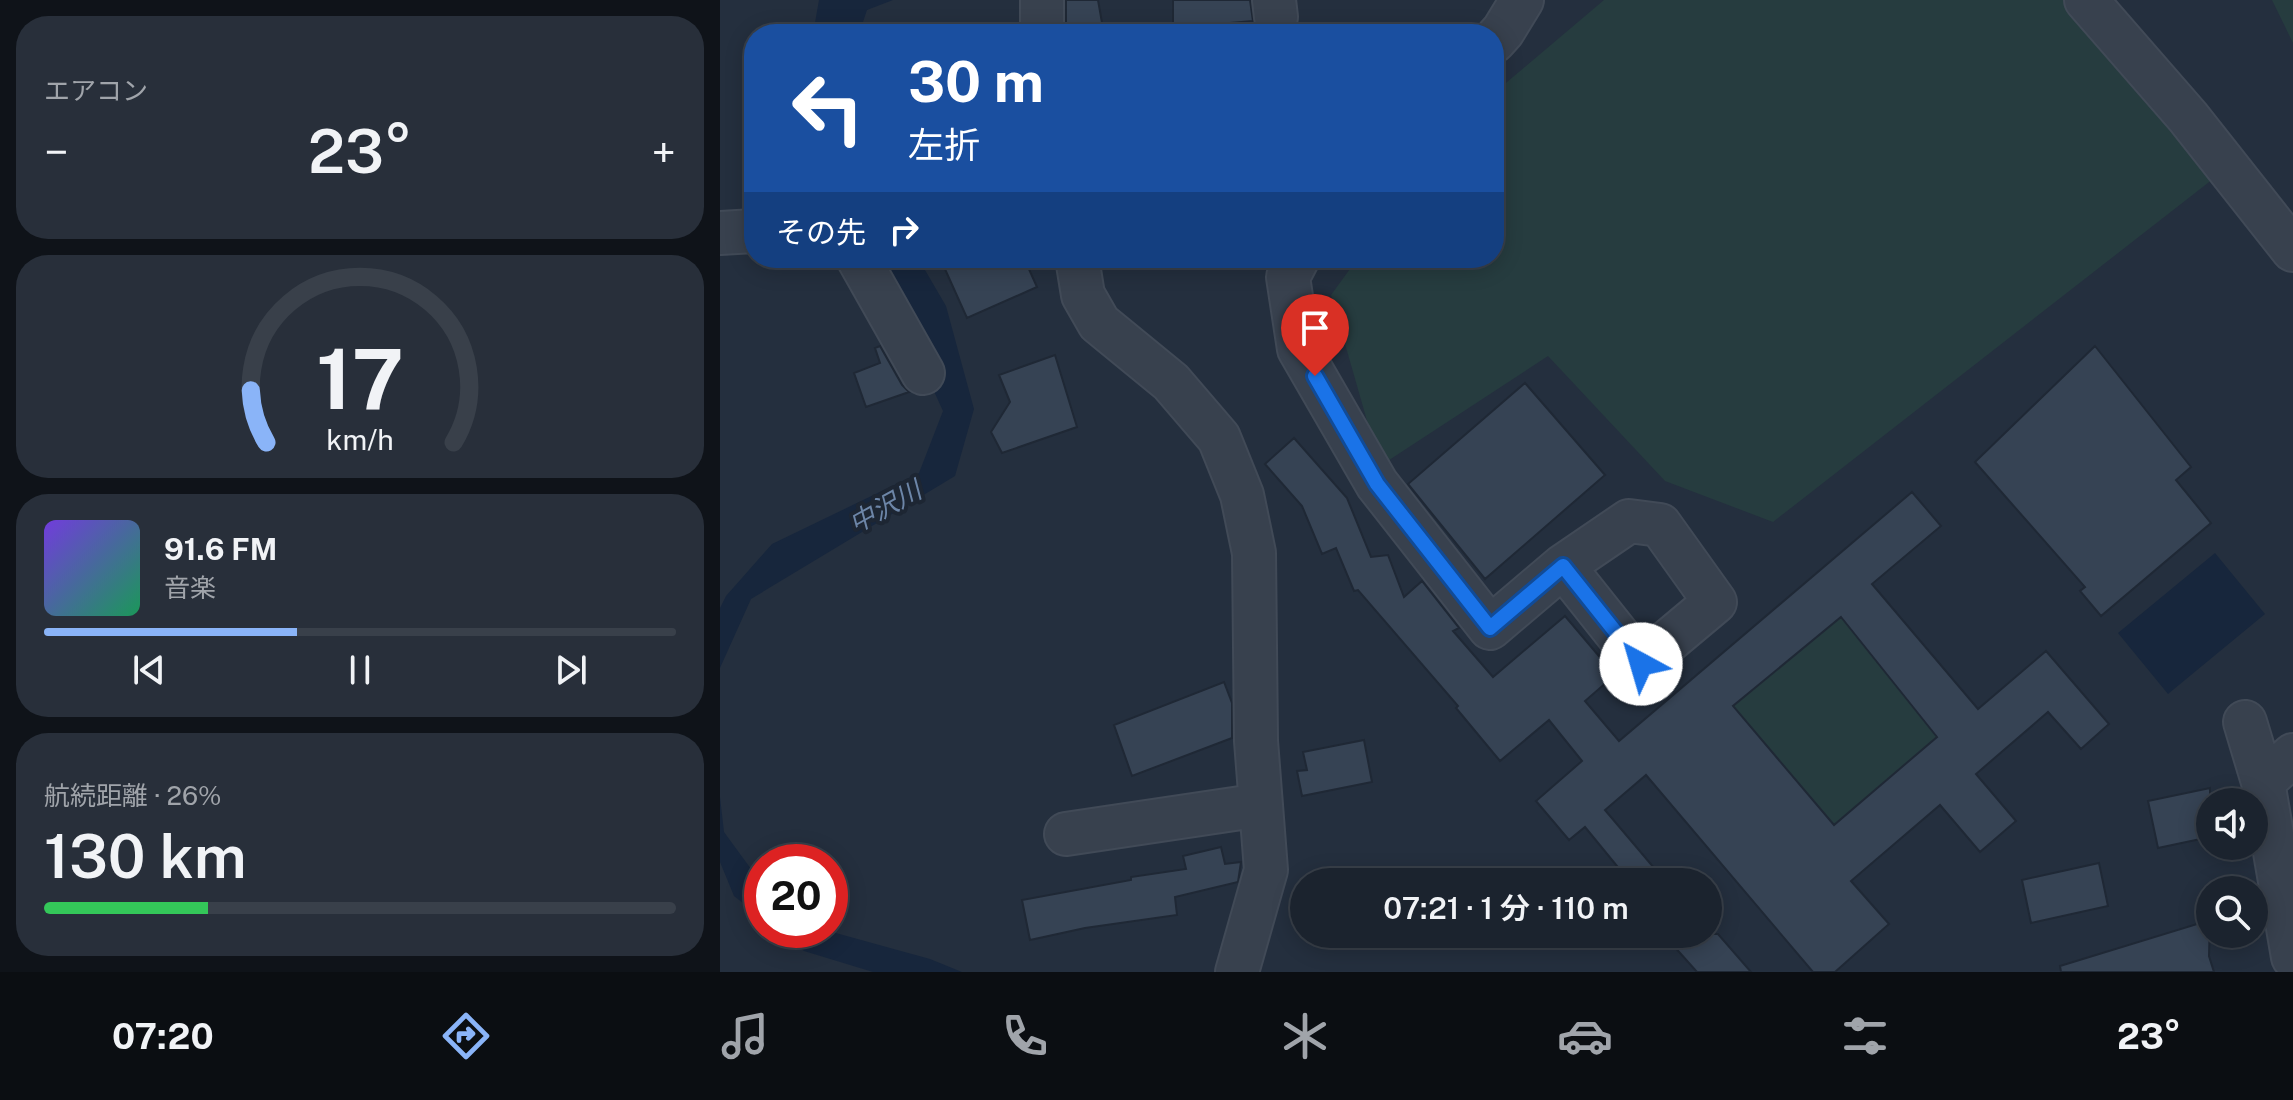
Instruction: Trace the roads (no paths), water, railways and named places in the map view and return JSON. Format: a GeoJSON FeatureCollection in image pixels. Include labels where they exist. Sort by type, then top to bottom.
{"type":"FeatureCollection","features":[{"type":"Feature","properties":{"kind":"street"},"geometry":{"type":"LineString","coordinates":[[1042,0],[1042,24]]}},
{"type":"Feature","properties":{"kind":"street"},"geometry":{"type":"LineString","coordinates":[[1504,29],[1522,0]]}},
{"type":"Feature","properties":{"kind":"street"},"geometry":{"type":"LineString","coordinates":[[2086,0],[2188,117],[2293,250]]}},
{"type":"Feature","properties":{"kind":"street"},"geometry":{"type":"LineString","coordinates":[[720,233],[744,232]]}},
{"type":"Feature","properties":{"kind":"street"},"geometry":{"type":"LineString","coordinates":[[864,268],[923,373]]}},
{"type":"Feature","properties":{"kind":"street"},"geometry":{"type":"LineString","coordinates":[[1079,268],[1083,295],[1099,323],[1171,382],[1219,438],[1242,495],[1254,553],[1256,741],[1266,870],[1237,972]]}},
{"type":"Feature","properties":{"kind":"street"},"geometry":{"type":"LineString","coordinates":[[1293,268],[1288,277],[1299,349],[1377,484],[1490,628],[1563,566]]}},
{"type":"Feature","properties":{"kind":"street"},"geometry":{"type":"LineString","coordinates":[[2245,722],[2263,782],[2293,957]]}},
{"type":"Feature","properties":{"kind":"street"},"geometry":{"type":"LineString","coordinates":[[2263,782],[2293,755]]}},
{"type":"Feature","properties":{"kind":"street"},"geometry":{"type":"LineString","coordinates":[[1066,834],[1261,805]]}},
{"type":"Feature","properties":{"kind":"water"},"geometry":{"type":"Polygon","coordinates":[[[819,0],[893,0],[867,10],[862,24],[815,24],[819,0]]]}},
{"type":"Feature","properties":{"kind":"water","name":"中沢川"},"geometry":{"type":"Polygon","coordinates":[[[878,268],[924,268],[946,306],[974,409],[955,476],[751,599],[720,668],[720,608],[726,596],[772,544],[919,473],[943,411],[878,268]]]}},
{"type":"Feature","properties":{"kind":"water"},"geometry":{"type":"Polygon","coordinates":[[[2215,553],[2265,614],[2168,694],[2118,633],[2215,553]]]}},
{"type":"Feature","properties":{"kind":"water"},"geometry":{"type":"Polygon","coordinates":[[[720,797],[724,832],[744,859],[744,904],[734,896],[720,862],[720,797]]]}},
{"type":"Feature","properties":{"kind":"water"},"geometry":{"type":"Polygon","coordinates":[[[848,936],[930,959],[962,972],[873,972],[800,948],[848,948],[848,936]]]}}]}
